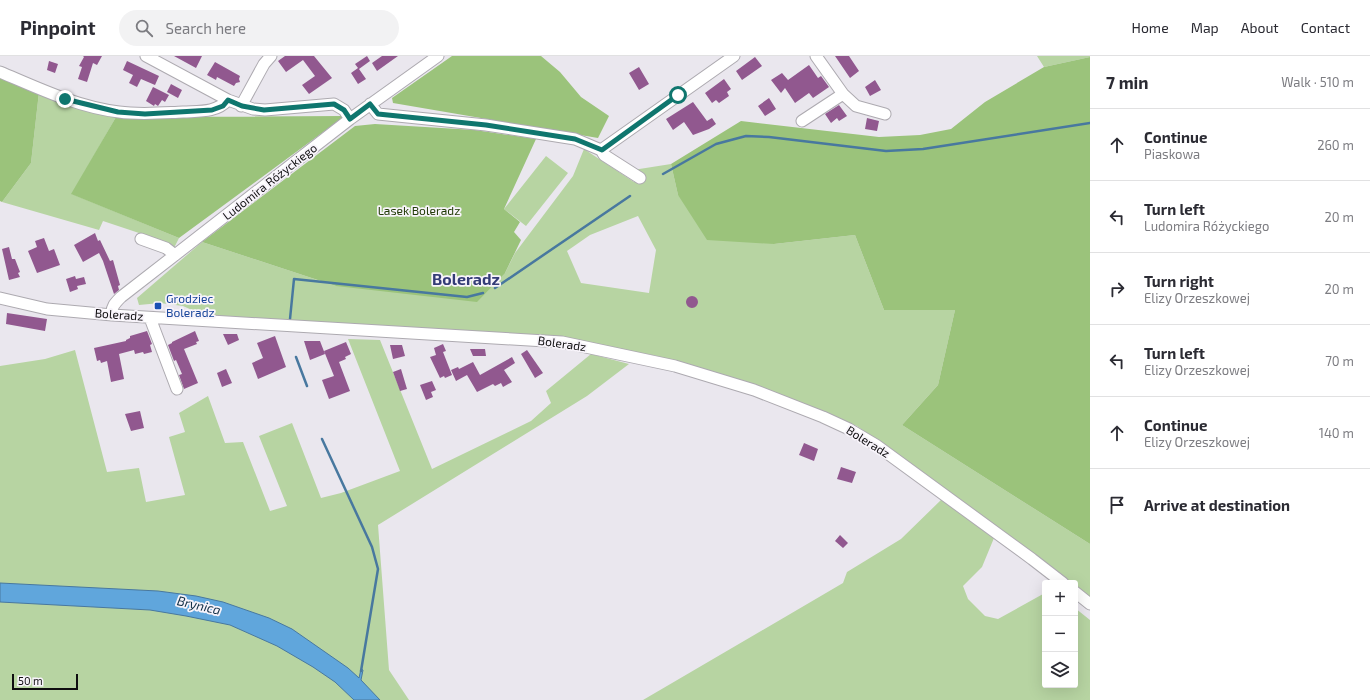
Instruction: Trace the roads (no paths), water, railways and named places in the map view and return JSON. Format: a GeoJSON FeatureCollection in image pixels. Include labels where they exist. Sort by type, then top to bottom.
{"type":"FeatureCollection","features":[{"type":"Feature","properties":{"kind":"street"},"geometry":{"type":"LineString","coordinates":[[242,106],[264,64],[271,56]]}},
{"type":"Feature","properties":{"kind":"street","name":"Ludomira Różyckiego"},"geometry":{"type":"LineString","coordinates":[[112,315],[111,310],[121,297],[350,119],[438,56]]}},
{"type":"Feature","properties":{"kind":"street"},"geometry":{"type":"LineString","coordinates":[[602,150],[734,56]]}},
{"type":"Feature","properties":{"kind":"street"},"geometry":{"type":"LineString","coordinates":[[816,56],[843,94],[856,106],[885,114]]}},
{"type":"Feature","properties":{"kind":"street"},"geometry":{"type":"LineString","coordinates":[[148,57],[242,106],[264,110],[334,104],[344,110],[350,119]]}},
{"type":"Feature","properties":{"kind":"street"},"geometry":{"type":"LineString","coordinates":[[0,72],[65,99],[118,112],[145,114],[212,110],[223,106],[228,100]]}},
{"type":"Feature","properties":{"kind":"street"},"geometry":{"type":"LineString","coordinates":[[802,121],[843,94]]}},
{"type":"Feature","properties":{"kind":"street"},"geometry":{"type":"LineString","coordinates":[[370,104],[378,114],[486,125],[575,139],[602,150],[604,155],[640,178]]}},
{"type":"Feature","properties":{"kind":"street"},"geometry":{"type":"LineString","coordinates":[[141,238],[166,248],[175,255]]}},
{"type":"Feature","properties":{"kind":"street","name":"Boleradz"},"geometry":{"type":"LineString","coordinates":[[0,298],[47,309],[150,318],[562,342],[675,366],[754,390],[823,417],[849,429],[876,445],[1059,580]]}},
{"type":"Feature","properties":{"kind":"street"},"geometry":{"type":"LineString","coordinates":[[150,318],[177,389]]}},
{"type":"Feature","properties":{"kind":"street"},"geometry":{"type":"LineString","coordinates":[[1078,594],[1090,604]]}},
{"type":"Feature","properties":{"kind":"water","name":"Brynica"},"geometry":{"type":"Polygon","coordinates":[[[0,583],[158,591],[196,596],[223,602],[269,618],[292,629],[348,668],[359,678],[361,669],[363,670],[361,680],[380,700],[354,700],[335,682],[313,667],[277,646],[230,625],[150,610],[0,602],[0,583]]]}},
{"type":"Feature","properties":{"kind":"waterway"},"geometry":{"type":"LineString","coordinates":[[663,174],[716,144],[746,136],[769,137],[886,151],[923,149],[1090,123]]}},
{"type":"Feature","properties":{"kind":"waterway"},"geometry":{"type":"LineString","coordinates":[[495,288],[630,196]]}},
{"type":"Feature","properties":{"kind":"waterway"},"geometry":{"type":"LineString","coordinates":[[290,319],[294,279],[467,297],[483,293]]}},
{"type":"Feature","properties":{"kind":"waterway"},"geometry":{"type":"LineString","coordinates":[[296,357],[307,386]]}},
{"type":"Feature","properties":{"kind":"waterway"},"geometry":{"type":"LineString","coordinates":[[322,439],[372,547],[378,569],[361,671]]}},
{"type":"Feature","properties":{"kind":"place","name":"Grodziec Boleradz"},"geometry":{"type":"Point","coordinates":[158,306]}},
{"type":"Feature","properties":{"kind":"district","name":"Boleradz"},"geometry":{"type":"Point","coordinates":[466,279]}},
{"type":"Feature","properties":{"kind":"park label","name":"Lasek Boleradz"},"geometry":{"type":"Point","coordinates":[419,211]}}]}
